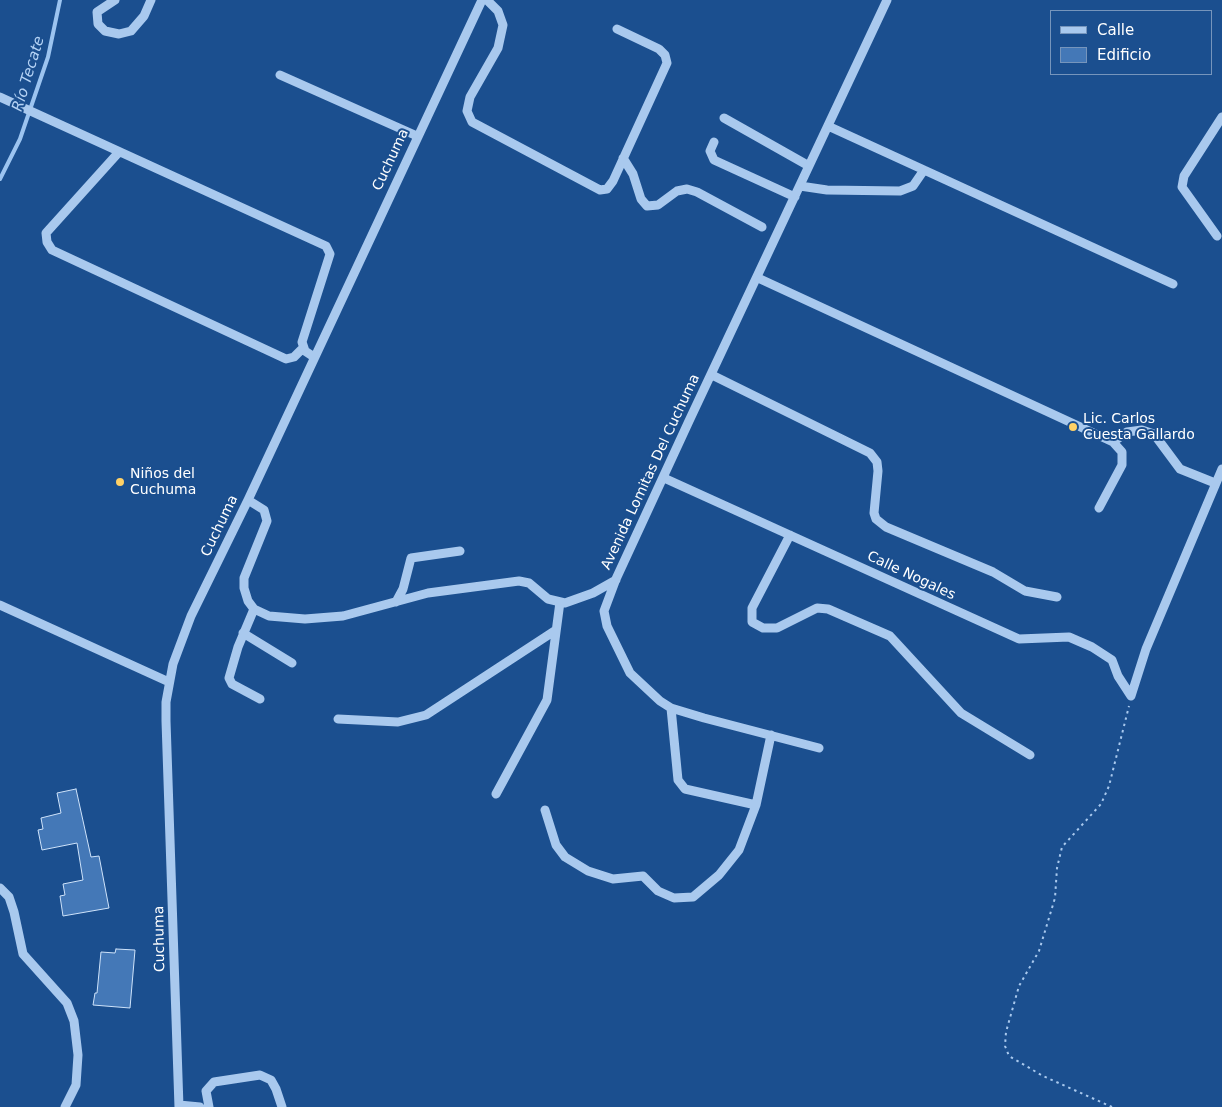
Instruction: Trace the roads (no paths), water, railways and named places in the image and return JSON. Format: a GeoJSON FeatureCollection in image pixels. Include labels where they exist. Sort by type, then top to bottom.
{"type":"FeatureCollection","features":[{"type":"Feature","properties":{"kind":"street"},"geometry":{"type":"LineString","coordinates":[[115,0],[98,12],[98,24],[105,31],[119,34],[130,31],[144,16],[151,0]]}},
{"type":"Feature","properties":{"kind":"street","name":"Cuchuma"},"geometry":{"type":"LineString","coordinates":[[179,1106],[166,721],[169,682],[173,664],[191,616],[248,500],[482,0]]}},
{"type":"Feature","properties":{"kind":"street"},"geometry":{"type":"LineString","coordinates":[[487,0],[498,11],[503,25],[498,48],[470,97],[467,111],[472,122],[600,190],[607,189],[613,181],[666,64],[665,55],[659,49],[617,30]]}},
{"type":"Feature","properties":{"kind":"street","name":"Avenida Lomitas Del Cuchuma"},"geometry":{"type":"LineString","coordinates":[[560,602],[573,601],[616,580],[887,0]]}},
{"type":"Feature","properties":{"kind":"street"},"geometry":{"type":"LineString","coordinates":[[280,75],[417,136]]}},
{"type":"Feature","properties":{"kind":"street"},"geometry":{"type":"LineString","coordinates":[[0,97],[326,246],[330,254],[302,342],[304,348],[314,357]]}},
{"type":"Feature","properties":{"kind":"street"},"geometry":{"type":"LineString","coordinates":[[1217,236],[1182,187],[1184,176],[1222,117]]}},
{"type":"Feature","properties":{"kind":"street"},"geometry":{"type":"LineString","coordinates":[[724,118],[810,166]]}},
{"type":"Feature","properties":{"kind":"street"},"geometry":{"type":"LineString","coordinates":[[828,126],[1173,284]]}},
{"type":"Feature","properties":{"kind":"street"},"geometry":{"type":"LineString","coordinates":[[714,142],[710,151],[714,160],[795,197]]}},
{"type":"Feature","properties":{"kind":"street"},"geometry":{"type":"LineString","coordinates":[[118,152],[46,233],[47,242],[52,250],[286,359],[294,357],[304,348]]}},
{"type":"Feature","properties":{"kind":"street"},"geometry":{"type":"LineString","coordinates":[[623,158],[633,174],[641,199],[647,206],[658,205],[677,191],[687,189],[697,192],[762,226]]}},
{"type":"Feature","properties":{"kind":"street"},"geometry":{"type":"LineString","coordinates":[[800,186],[826,190],[900,191],[913,186],[924,170]]}},
{"type":"Feature","properties":{"kind":"street"},"geometry":{"type":"LineString","coordinates":[[758,278],[1113,442],[1122,452],[1122,465],[1099,508]]}},
{"type":"Feature","properties":{"kind":"street"},"geometry":{"type":"LineString","coordinates":[[712,375],[870,453],[877,462],[878,471],[874,513],[876,520],[886,527],[992,572],[1025,592],[1057,597]]}},
{"type":"Feature","properties":{"kind":"street"},"geometry":{"type":"LineString","coordinates":[[1113,442],[1127,432],[1142,430],[1154,434],[1180,469],[1215,483],[1222,469]]}},
{"type":"Feature","properties":{"kind":"street","name":"Calle Nogales"},"geometry":{"type":"LineString","coordinates":[[664,478],[962,615],[1019,639],[1069,637],[1092,647],[1112,660],[1118,676],[1131,696],[1146,649],[1215,483]]}},
{"type":"Feature","properties":{"kind":"street"},"geometry":{"type":"LineString","coordinates":[[248,500],[260,507],[267,515],[267,526],[244,578],[246,596],[254,609],[269,616],[288,619],[323,618],[362,612],[428,593],[519,581],[529,583],[548,599],[560,602],[547,700],[496,794]]}},
{"type":"Feature","properties":{"kind":"street"},"geometry":{"type":"LineString","coordinates":[[790,535],[752,608],[752,622],[763,628],[777,628],[817,608],[828,610],[890,636],[960,714],[1030,755]]}},
{"type":"Feature","properties":{"kind":"street"},"geometry":{"type":"LineString","coordinates":[[396,602],[403,588],[411,558],[460,551]]}},
{"type":"Feature","properties":{"kind":"street"},"geometry":{"type":"LineString","coordinates":[[616,580],[605,604],[606,626],[630,673],[660,702],[671,708],[819,748]]}},
{"type":"Feature","properties":{"kind":"street"},"geometry":{"type":"LineString","coordinates":[[0,605],[169,682]]}},
{"type":"Feature","properties":{"kind":"street"},"geometry":{"type":"LineString","coordinates":[[254,609],[229,678],[232,684],[260,699]]}},
{"type":"Feature","properties":{"kind":"street"},"geometry":{"type":"LineString","coordinates":[[338,719],[398,722],[426,715],[556,630]]}},
{"type":"Feature","properties":{"kind":"street"},"geometry":{"type":"LineString","coordinates":[[244,633],[292,664]]}},
{"type":"Feature","properties":{"kind":"street"},"geometry":{"type":"LineString","coordinates":[[671,708],[681,786],[685,789],[756,805]]}},
{"type":"Feature","properties":{"kind":"street"},"geometry":{"type":"LineString","coordinates":[[545,810],[556,845],[565,856],[588,871],[613,879],[643,876],[658,891],[674,898],[693,897],[719,875],[739,850],[756,805],[771,735]]}},
{"type":"Feature","properties":{"kind":"street"},"geometry":{"type":"LineString","coordinates":[[0,888],[9,897],[23,954],[67,1002],[74,1021],[78,1055],[77,1078],[76,1085],[65,1107]]}},
{"type":"Feature","properties":{"kind":"street"},"geometry":{"type":"LineString","coordinates":[[209,1107],[206,1091],[214,1082],[260,1075],[271,1080],[282,1107]]}},
{"type":"Feature","properties":{"kind":"street"},"geometry":{"type":"LineString","coordinates":[[179,1106],[200,1107]]}},
{"type":"Feature","properties":{"kind":"waterway","name":"Río Tecate"},"geometry":{"type":"LineString","coordinates":[[0,179],[20,139],[48,57],[60,0]]}},
{"type":"Feature","properties":{"kind":"place","name":"Lic. Carlos Cuesta Gallardo"},"geometry":{"type":"Point","coordinates":[1073,427]}},
{"type":"Feature","properties":{"kind":"place","name":"Niños del Cuchuma"},"geometry":{"type":"Point","coordinates":[120,482]}}]}
